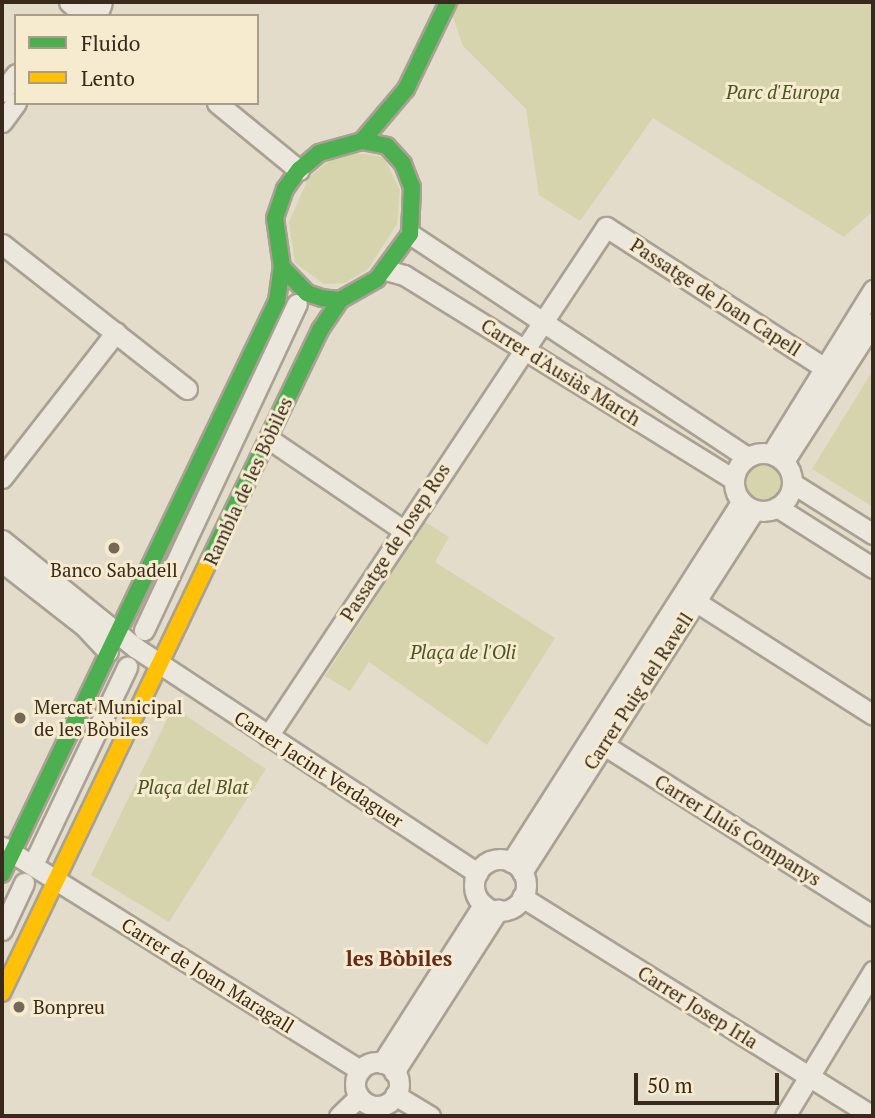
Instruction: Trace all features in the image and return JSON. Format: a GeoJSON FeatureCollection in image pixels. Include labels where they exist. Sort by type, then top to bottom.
{"type":"FeatureCollection","features":[{"type":"Feature","properties":{"kind":"main road"},"geometry":{"type":"LineString","coordinates":[[282,267],[307,293],[340,300],[386,270],[410,234],[412,187],[397,155],[398,131],[407,89],[448,2]]}},
{"type":"Feature","properties":{"kind":"main road"},"geometry":{"type":"LineString","coordinates":[[362,141],[407,89]]}},
{"type":"Feature","properties":{"kind":"main road"},"geometry":{"type":"LineString","coordinates":[[2,874],[7,850],[117,632],[277,301],[282,267],[275,218],[285,189],[299,170],[319,153],[362,141],[378,142],[397,155]]}},
{"type":"Feature","properties":{"kind":"main road","name":"Rambla de les Bòbiles"},"geometry":{"type":"LineString","coordinates":[[2,993],[320,330],[340,300]]}},
{"type":"Feature","properties":{"kind":"street"},"geometry":{"type":"LineString","coordinates":[[2,92],[14,77]]}},
{"type":"Feature","properties":{"kind":"street"},"geometry":{"type":"LineString","coordinates":[[2,122],[15,105]]}},
{"type":"Feature","properties":{"kind":"street"},"geometry":{"type":"LineString","coordinates":[[219,105],[299,170]]}},
{"type":"Feature","properties":{"kind":"street","name":"Passatge de Josep Ros"},"geometry":{"type":"LineString","coordinates":[[268,736],[523,348],[606,227]]}},
{"type":"Feature","properties":{"kind":"street","name":"Passatge de Joan Capell"},"geometry":{"type":"LineString","coordinates":[[606,227],[825,368]]}},
{"type":"Feature","properties":{"kind":"street","name":"Carrer d'Ausiàs March"},"geometry":{"type":"LineString","coordinates":[[410,234],[747,457]]}},
{"type":"Feature","properties":{"kind":"street"},"geometry":{"type":"LineString","coordinates":[[2,244],[187,389]]}},
{"type":"Feature","properties":{"kind":"street","name":"Carrer d'Ausiàs March"},"geometry":{"type":"LineString","coordinates":[[386,270],[404,275],[733,479]]}},
{"type":"Feature","properties":{"kind":"street"},"geometry":{"type":"LineString","coordinates":[[778,457],[825,368],[873,290]]}},
{"type":"Feature","properties":{"kind":"street","name":"Rambla de les Bòbiles"},"geometry":{"type":"LineString","coordinates":[[144,630],[297,304]]}},
{"type":"Feature","properties":{"kind":"street"},"geometry":{"type":"LineString","coordinates":[[778,457],[873,323]]}},
{"type":"Feature","properties":{"kind":"street"},"geometry":{"type":"LineString","coordinates":[[2,478],[116,332]]}},
{"type":"Feature","properties":{"kind":"street"},"geometry":{"type":"LineString","coordinates":[[269,439],[403,530]]}},
{"type":"Feature","properties":{"kind":"street"},"geometry":{"type":"LineString","coordinates":[[778,457],[747,457],[733,479],[747,506],[777,507],[873,568]]}},
{"type":"Feature","properties":{"kind":"street"},"geometry":{"type":"LineString","coordinates":[[778,457],[792,483],[873,534]]}},
{"type":"Feature","properties":{"kind":"street"},"geometry":{"type":"LineString","coordinates":[[777,507],[788,498],[792,483]]}},
{"type":"Feature","properties":{"kind":"street","name":"Carrer Puig del Ravell"},"geometry":{"type":"LineString","coordinates":[[516,867],[604,745],[695,601],[747,506]]}},
{"type":"Feature","properties":{"kind":"street","name":"Carrer Puig del Ravell"},"geometry":{"type":"LineString","coordinates":[[516,867],[747,506]]}},
{"type":"Feature","properties":{"kind":"street"},"geometry":{"type":"LineString","coordinates":[[2,540],[160,664]]}},
{"type":"Feature","properties":{"kind":"street"},"geometry":{"type":"LineString","coordinates":[[2,562],[84,626],[107,652]]}},
{"type":"Feature","properties":{"kind":"street"},"geometry":{"type":"LineString","coordinates":[[695,601],[873,715]]}},
{"type":"Feature","properties":{"kind":"street","name":"Carrer Jacint Verdaguer"},"geometry":{"type":"LineString","coordinates":[[160,664],[477,873]]}},
{"type":"Feature","properties":{"kind":"street"},"geometry":{"type":"LineString","coordinates":[[36,858],[127,667]]}},
{"type":"Feature","properties":{"kind":"street","name":"Carrer Lluís Companys"},"geometry":{"type":"LineString","coordinates":[[604,745],[873,916]]}},
{"type":"Feature","properties":{"kind":"street"},"geometry":{"type":"LineString","coordinates":[[7,850],[56,880]]}},
{"type":"Feature","properties":{"kind":"street"},"geometry":{"type":"LineString","coordinates":[[489,861],[516,867],[526,884],[522,897],[511,908],[490,908],[474,888],[477,873],[489,861]]}},
{"type":"Feature","properties":{"kind":"street","name":"Carrer de Joan Maragall"},"geometry":{"type":"LineString","coordinates":[[56,880],[360,1070]]}},
{"type":"Feature","properties":{"kind":"street"},"geometry":{"type":"LineString","coordinates":[[2,930],[24,883]]}},
{"type":"Feature","properties":{"kind":"street","name":"Carrer Josep Irla"},"geometry":{"type":"LineString","coordinates":[[522,897],[873,1116]]}},
{"type":"Feature","properties":{"kind":"street"},"geometry":{"type":"LineString","coordinates":[[388,1068],[490,908]]}},
{"type":"Feature","properties":{"kind":"street"},"geometry":{"type":"LineString","coordinates":[[785,1116],[873,971]]}},
{"type":"Feature","properties":{"kind":"street"},"geometry":{"type":"LineString","coordinates":[[371,1063],[388,1068],[398,1082],[396,1095],[372,1111],[359,1097],[355,1084],[360,1070],[371,1063]]}},
{"type":"Feature","properties":{"kind":"street"},"geometry":{"type":"LineString","coordinates":[[396,1095],[429,1116]]}},
{"type":"Feature","properties":{"kind":"street"},"geometry":{"type":"LineString","coordinates":[[339,1116],[359,1097]]}},
{"type":"Feature","properties":{"kind":"green space","name":"Parc d'Europa"},"geometry":{"type":"Polygon","coordinates":[[[448,2],[873,2],[873,211],[844,237],[653,118],[580,221],[539,195],[526,109],[463,46],[448,2]]]}},
{"type":"Feature","properties":{"kind":"green space"},"geometry":{"type":"Polygon","coordinates":[[[342,151],[384,157],[400,190],[397,224],[368,269],[345,283],[324,284],[295,263],[289,222],[309,177],[342,151]]]}},
{"type":"Feature","properties":{"kind":"green space"},"geometry":{"type":"Polygon","coordinates":[[[873,370],[873,507],[812,469],[873,370]]]}},
{"type":"Feature","properties":{"kind":"green space"},"geometry":{"type":"Polygon","coordinates":[[[763,463],[771,464],[777,469],[782,475],[782,491],[777,497],[771,502],[763,503],[755,502],[749,497],[744,491],[743,483],[744,475],[749,469],[755,464],[763,463]]]}},
{"type":"Feature","properties":{"kind":"green space","name":"Plaça de l'Oli"},"geometry":{"type":"Polygon","coordinates":[[[425,522],[449,537],[435,562],[555,638],[487,745],[369,662],[350,691],[325,676],[425,522]]]}},
{"type":"Feature","properties":{"kind":"green space","name":"Plaça del Blat"},"geometry":{"type":"Polygon","coordinates":[[[173,707],[266,769],[169,922],[91,875],[173,707]]]}},
{"type":"Feature","properties":{"kind":"traffic: fast"},"geometry":{"type":"LineString","coordinates":[[362,141],[406,89],[448,2]]}},
{"type":"Feature","properties":{"kind":"traffic: fast"},"geometry":{"type":"LineString","coordinates":[[362,141],[387,146],[403,164],[412,187],[410,234],[377,279],[340,300],[322,298],[307,293],[282,267],[275,218],[285,189],[299,170],[319,153],[362,141]]}},
{"type":"Feature","properties":{"kind":"traffic: fast"},"geometry":{"type":"LineString","coordinates":[[2,874],[277,301],[282,267]]}},
{"type":"Feature","properties":{"kind":"traffic: fast"},"geometry":{"type":"LineString","coordinates":[[207,565],[320,330],[340,300]]}},
{"type":"Feature","properties":{"kind":"traffic: slow"},"geometry":{"type":"LineString","coordinates":[[2,993],[207,565]]}},
{"type":"Feature","properties":{"kind":"place","name":"Banco Sabadell"},"geometry":{"type":"Point","coordinates":[114,548]}},
{"type":"Feature","properties":{"kind":"place","name":"Mercat Municipal de les Bòbiles"},"geometry":{"type":"Point","coordinates":[20,718]}},
{"type":"Feature","properties":{"kind":"place","name":"Bonpreu"},"geometry":{"type":"Point","coordinates":[19,1007]}},
{"type":"Feature","properties":{"kind":"district","name":"les Bòbiles"},"geometry":{"type":"Point","coordinates":[399,958]}}]}
